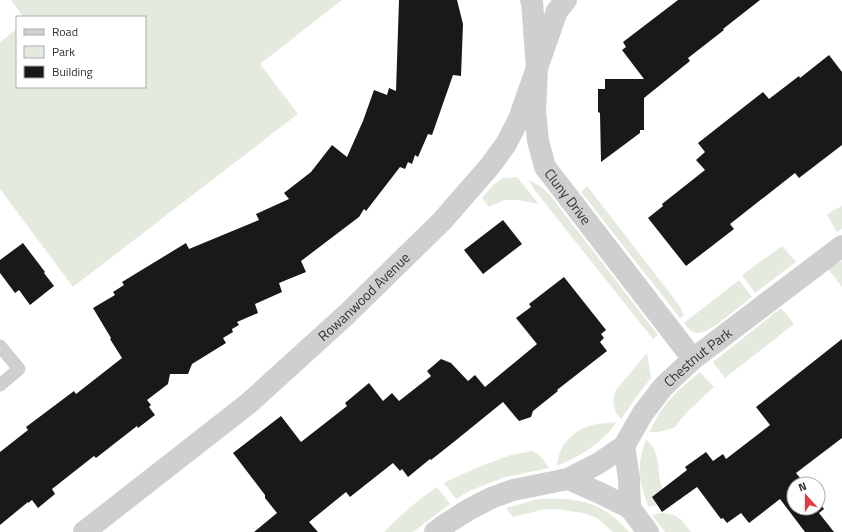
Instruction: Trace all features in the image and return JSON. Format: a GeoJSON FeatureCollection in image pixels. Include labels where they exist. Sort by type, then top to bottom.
{"type":"FeatureCollection","features":[{"type":"Feature","properties":{"kind":"street","name":"Cluny Drive"},"geometry":{"type":"LineString","coordinates":[[531,0],[536,69],[535,111],[538,142],[545,166],[694,359]]}},
{"type":"Feature","properties":{"kind":"street","name":"Rowanwood Avenue"},"geometry":{"type":"LineString","coordinates":[[84,532],[249,403],[347,314],[442,221],[490,166],[506,144],[519,120],[557,11],[566,0]]}},
{"type":"Feature","properties":{"kind":"street","name":"Chestnut Park"},"geometry":{"type":"LineString","coordinates":[[435,532],[468,510],[491,498],[513,490],[568,479],[599,463],[624,446],[643,413],[663,387],[694,359],[842,246]]}},
{"type":"Feature","properties":{"kind":"street"},"geometry":{"type":"LineString","coordinates":[[624,446],[629,478],[630,508]]}},
{"type":"Feature","properties":{"kind":"street"},"geometry":{"type":"LineString","coordinates":[[568,479],[630,508],[648,532]]}},
{"type":"Feature","properties":{"kind":"lane"},"geometry":{"type":"LineString","coordinates":[[0,346],[19,369],[0,385]]}},
{"type":"Feature","properties":{"kind":"green space"},"geometry":{"type":"Polygon","coordinates":[[[11,0],[342,0],[260,64],[298,114],[73,287],[0,189],[0,42],[16,30],[16,88],[146,88],[146,16],[22,16],[11,0]]]}},
{"type":"Feature","properties":{"kind":"green space"},"geometry":{"type":"Polygon","coordinates":[[[517,177],[539,204],[518,200],[504,200],[489,207],[482,198],[493,185],[503,178],[517,177]]]}},
{"type":"Feature","properties":{"kind":"green space"},"geometry":{"type":"Polygon","coordinates":[[[529,180],[540,186],[549,194],[658,335],[653,339],[533,188],[529,180]]]}},
{"type":"Feature","properties":{"kind":"green space"},"geometry":{"type":"Polygon","coordinates":[[[587,186],[679,305],[684,315],[680,318],[581,192],[587,186]]]}},
{"type":"Feature","properties":{"kind":"green space"},"geometry":{"type":"Polygon","coordinates":[[[842,206],[842,229],[837,232],[827,215],[842,206]]]}},
{"type":"Feature","properties":{"kind":"green space"},"geometry":{"type":"Polygon","coordinates":[[[782,246],[796,262],[755,293],[742,275],[782,246]]]}},
{"type":"Feature","properties":{"kind":"green space"},"geometry":{"type":"Polygon","coordinates":[[[842,261],[842,287],[828,269],[842,261]]]}},
{"type":"Feature","properties":{"kind":"green space"},"geometry":{"type":"Polygon","coordinates":[[[739,280],[752,297],[704,332],[694,332],[687,327],[684,323],[739,280]]]}},
{"type":"Feature","properties":{"kind":"green space"},"geometry":{"type":"Polygon","coordinates":[[[781,308],[794,324],[725,378],[713,362],[781,308]]]}},
{"type":"Feature","properties":{"kind":"green space"},"geometry":{"type":"Polygon","coordinates":[[[647,353],[651,378],[621,419],[616,412],[613,402],[616,390],[647,353]]]}},
{"type":"Feature","properties":{"kind":"green space"},"geometry":{"type":"Polygon","coordinates":[[[700,372],[714,387],[687,412],[674,428],[658,432],[649,432],[664,406],[700,372]]]}},
{"type":"Feature","properties":{"kind":"green space"},"geometry":{"type":"Polygon","coordinates":[[[617,422],[598,443],[574,458],[557,466],[560,452],[573,435],[585,427],[601,423],[617,422]]]}},
{"type":"Feature","properties":{"kind":"green space"},"geometry":{"type":"Polygon","coordinates":[[[646,440],[654,449],[658,461],[661,485],[672,508],[658,505],[649,507],[643,490],[640,474],[641,458],[646,440]]]}},
{"type":"Feature","properties":{"kind":"green space"},"geometry":{"type":"Polygon","coordinates":[[[532,451],[540,456],[549,468],[505,477],[469,491],[456,499],[444,483],[481,466],[511,455],[532,451]]]}},
{"type":"Feature","properties":{"kind":"green space"},"geometry":{"type":"Polygon","coordinates":[[[437,487],[450,504],[413,532],[384,532],[409,508],[437,487]]]}},
{"type":"Feature","properties":{"kind":"green space"},"geometry":{"type":"Polygon","coordinates":[[[538,499],[565,499],[588,503],[609,513],[629,532],[613,532],[597,518],[583,513],[555,509],[541,510],[513,517],[506,508],[538,499]]]}},
{"type":"Feature","properties":{"kind":"green space"},"geometry":{"type":"Polygon","coordinates":[[[661,513],[676,516],[691,532],[665,532],[652,515],[661,513]]]}},
{"type":"Feature","properties":{"kind":"building"},"geometry":{"type":"Polygon","coordinates":[[[399,0],[457,0],[463,24],[461,76],[453,75],[432,135],[428,134],[418,157],[415,155],[412,164],[408,162],[405,169],[400,167],[366,211],[364,209],[359,217],[301,261],[306,272],[279,283],[282,292],[255,304],[258,313],[237,322],[239,325],[232,329],[233,332],[223,338],[226,343],[192,364],[188,374],[170,374],[168,384],[147,400],[151,405],[149,407],[155,415],[138,428],[137,426],[96,458],[94,456],[52,489],[55,494],[38,508],[32,500],[0,525],[0,452],[28,430],[26,427],[74,391],[76,394],[122,358],[93,308],[115,295],[113,292],[124,285],[122,282],[186,243],[189,249],[259,220],[256,214],[289,199],[284,193],[311,172],[332,145],[347,157],[363,121],[374,90],[387,95],[389,88],[396,91],[399,0]]]}},
{"type":"Feature","properties":{"kind":"building"},"geometry":{"type":"Polygon","coordinates":[[[678,0],[760,0],[688,58],[690,61],[644,98],[644,130],[640,130],[640,133],[601,162],[598,89],[605,89],[605,79],[644,79],[622,50],[626,47],[623,42],[678,0]]]}},
{"type":"Feature","properties":{"kind":"building"},"geometry":{"type":"Polygon","coordinates":[[[829,55],[842,72],[842,145],[799,178],[795,173],[730,224],[734,229],[686,266],[648,218],[663,206],[662,204],[705,170],[696,160],[705,152],[698,143],[763,92],[769,99],[799,76],[800,78],[829,55]]]}},
{"type":"Feature","properties":{"kind":"building"},"geometry":{"type":"Polygon","coordinates":[[[503,220],[522,244],[483,274],[464,250],[503,220]]]}},
{"type":"Feature","properties":{"kind":"building"},"geometry":{"type":"Polygon","coordinates":[[[23,243],[54,286],[30,305],[19,290],[15,293],[0,273],[0,260],[23,243]]]}},
{"type":"Feature","properties":{"kind":"building"},"geometry":{"type":"Polygon","coordinates":[[[564,277],[606,330],[601,334],[604,338],[600,342],[607,351],[557,390],[558,391],[533,411],[531,417],[519,421],[503,402],[408,477],[402,469],[400,471],[393,463],[350,497],[346,492],[309,522],[318,532],[254,532],[277,513],[233,453],[281,416],[301,442],[347,406],[345,403],[369,383],[383,401],[392,393],[399,401],[431,376],[427,371],[441,359],[451,363],[468,381],[475,375],[485,387],[537,344],[516,318],[531,307],[529,304],[564,277]]]}},
{"type":"Feature","properties":{"kind":"building"},"geometry":{"type":"Polygon","coordinates":[[[842,339],[842,438],[796,473],[798,476],[786,476],[786,507],[780,499],[749,523],[741,513],[727,523],[723,518],[721,519],[697,487],[662,512],[652,497],[687,470],[685,467],[706,452],[713,461],[723,454],[726,459],[770,425],[756,407],[842,339]]]}},
{"type":"Feature","properties":{"kind":"building"},"geometry":{"type":"Polygon","coordinates":[[[793,516],[821,516],[834,532],[805,532],[793,516]]]}}]}
